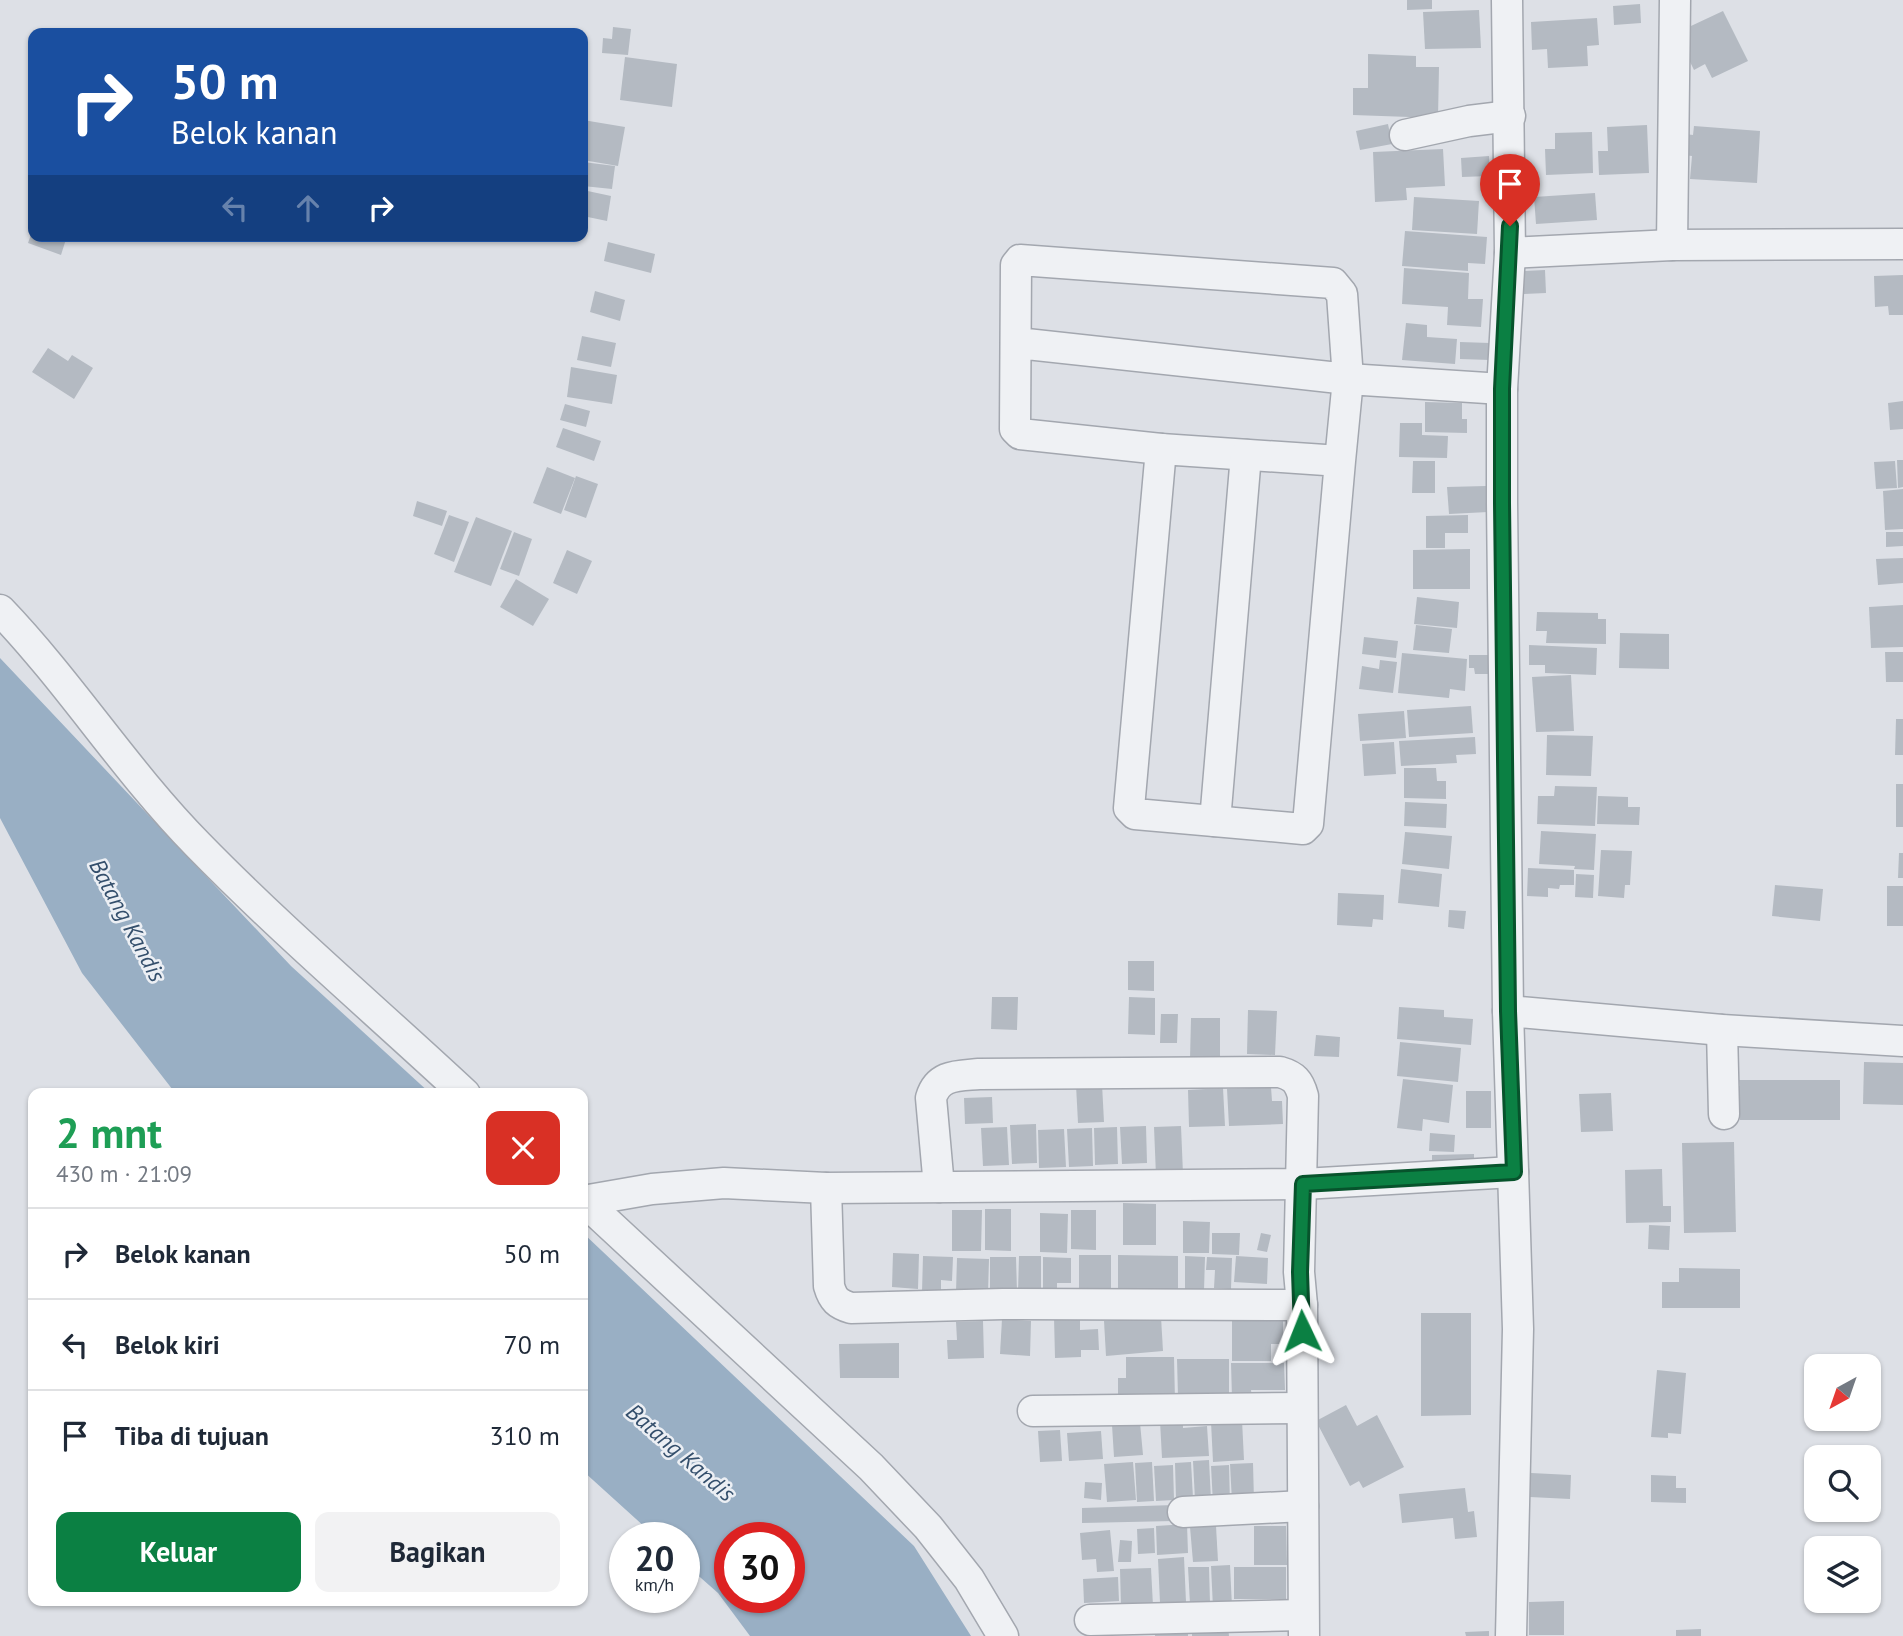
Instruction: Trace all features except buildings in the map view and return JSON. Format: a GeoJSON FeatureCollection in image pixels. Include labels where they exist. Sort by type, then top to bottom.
{"type":"FeatureCollection","features":[{"type":"Feature","properties":{"kind":"street"},"geometry":{"type":"LineString","coordinates":[[1507,0],[1510,253],[1502,389],[1508,1011],[1518,1329],[1511,1636]]}},
{"type":"Feature","properties":{"kind":"street"},"geometry":{"type":"LineString","coordinates":[[1672,245],[1675,0]]}},
{"type":"Feature","properties":{"kind":"street"},"geometry":{"type":"LineString","coordinates":[[1405,135],[1469,121],[1510,116]]}},
{"type":"Feature","properties":{"kind":"street"},"geometry":{"type":"LineString","coordinates":[[1510,253],[1672,245],[1903,244]]}},
{"type":"Feature","properties":{"kind":"street"},"geometry":{"type":"LineString","coordinates":[[1161,449],[1129,807],[1135,814],[1303,830],[1308,824],[1348,379],[1342,294],[1334,283],[1020,260],[1016,265],[1016,429],[1020,433],[1161,449],[1340,461]]}},
{"type":"Feature","properties":{"kind":"street"},"geometry":{"type":"LineString","coordinates":[[1017,343],[1348,379],[1502,389]]}},
{"type":"Feature","properties":{"kind":"street"},"geometry":{"type":"LineString","coordinates":[[1215,821],[1246,455]]}},
{"type":"Feature","properties":{"kind":"street"},"geometry":{"type":"LineString","coordinates":[[0,610],[197,845],[459,1088]]}},
{"type":"Feature","properties":{"kind":"street"},"geometry":{"type":"LineString","coordinates":[[1508,1011],[1722,1030],[1903,1041]]}},
{"type":"Feature","properties":{"kind":"street"},"geometry":{"type":"LineString","coordinates":[[1722,1030],[1724,1114]]}},
{"type":"Feature","properties":{"kind":"street"},"geometry":{"type":"LineString","coordinates":[[939,1186],[931,1098],[934,1088],[948,1077],[993,1074],[1280,1072],[1293,1076],[1300,1085],[1303,1096],[1300,1272],[1303,1625],[1090,1620]]}},
{"type":"Feature","properties":{"kind":"street"},"geometry":{"type":"LineString","coordinates":[[588,1199],[684,1185],[827,1188],[1303,1184],[1514,1172]]}},
{"type":"Feature","properties":{"kind":"street"},"geometry":{"type":"LineString","coordinates":[[827,1188],[829,1286],[832,1298],[839,1305],[851,1308],[1003,1304],[1302,1305]]}},
{"type":"Feature","properties":{"kind":"street"},"geometry":{"type":"LineString","coordinates":[[588,1205],[871,1467],[928,1527],[953,1558],[969,1579],[1003,1636]]}},
{"type":"Feature","properties":{"kind":"street"},"geometry":{"type":"LineString","coordinates":[[1033,1411],[1303,1408]]}},
{"type":"Feature","properties":{"kind":"street"},"geometry":{"type":"LineString","coordinates":[[1183,1512],[1303,1506]]}},
{"type":"Feature","properties":{"kind":"water","name":"Batang Kandis"},"geometry":{"type":"Polygon","coordinates":[[[0,658],[291,966],[424,1088],[171,1088],[82,973],[0,818],[0,658]]]}},
{"type":"Feature","properties":{"kind":"water","name":"Batang Kandis"},"geometry":{"type":"Polygon","coordinates":[[[588,1238],[914,1546],[971,1636],[750,1636],[733,1613],[805,1613],[805,1522],[714,1522],[714,1589],[700,1577],[700,1522],[639,1522],[588,1476],[588,1238]]]}},
{"type":"Feature","properties":{"kind":"route"},"geometry":{"type":"LineString","coordinates":[[1302,1331],[1300,1272],[1303,1184],[1514,1172],[1508,1011],[1502,503],[1502,389],[1510,226]]}}]}
